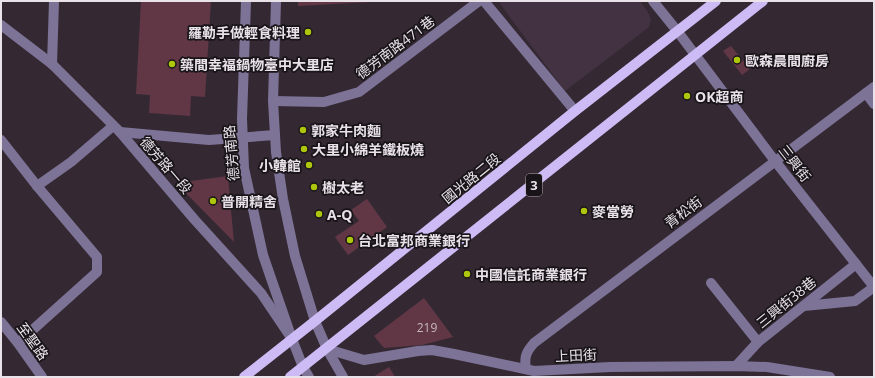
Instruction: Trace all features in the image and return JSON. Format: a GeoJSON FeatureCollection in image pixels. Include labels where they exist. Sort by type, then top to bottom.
{"type":"FeatureCollection","features":[{"type":"Feature","properties":{"kind":"main road","name":"國光路二段"},"geometry":{"type":"LineString","coordinates":[[244,377],[575,111],[716,1]]}},
{"type":"Feature","properties":{"kind":"main road","name":"3"},"geometry":{"type":"LineString","coordinates":[[290,377],[763,1]]}},
{"type":"Feature","properties":{"kind":"street"},"geometry":{"type":"LineString","coordinates":[[52,64],[54,1]]}},
{"type":"Feature","properties":{"kind":"street","name":"德芳南路"},"geometry":{"type":"LineString","coordinates":[[246,1],[242,137],[244,168],[263,255],[292,339],[303,367],[309,377]]}},
{"type":"Feature","properties":{"kind":"street"},"geometry":{"type":"LineString","coordinates":[[276,1],[274,101],[275,135],[283,199],[293,249],[315,321],[327,349],[343,377]]}},
{"type":"Feature","properties":{"kind":"street","name":"德芳南路471巷"},"geometry":{"type":"LineString","coordinates":[[274,101],[324,102],[359,92],[480,1]]}},
{"type":"Feature","properties":{"kind":"street"},"geometry":{"type":"LineString","coordinates":[[484,1],[575,111]]}},
{"type":"Feature","properties":{"kind":"street","name":"三興街"},"geometry":{"type":"LineString","coordinates":[[653,1],[775,161],[874,287]]}},
{"type":"Feature","properties":{"kind":"street","name":"德芳路一段"},"geometry":{"type":"LineString","coordinates":[[1,25],[52,64],[117,129],[194,219],[261,293],[292,339]]}},
{"type":"Feature","properties":{"kind":"street"},"geometry":{"type":"LineString","coordinates":[[870,90],[874,104]]}},
{"type":"Feature","properties":{"kind":"street","name":"青松街"},"geometry":{"type":"LineString","coordinates":[[533,372],[524,361],[525,356],[534,343],[870,90]]}},
{"type":"Feature","properties":{"kind":"street"},"geometry":{"type":"LineString","coordinates":[[37,186],[117,129],[209,140],[275,135]]}},
{"type":"Feature","properties":{"kind":"street"},"geometry":{"type":"LineString","coordinates":[[1,140],[37,186],[97,257],[97,272],[18,343]]}},
{"type":"Feature","properties":{"kind":"street","name":"三興街38巷"},"geometry":{"type":"LineString","coordinates":[[736,366],[758,342],[856,264]]}},
{"type":"Feature","properties":{"kind":"street"},"geometry":{"type":"LineString","coordinates":[[711,283],[758,342]]}},
{"type":"Feature","properties":{"kind":"street"},"geometry":{"type":"LineString","coordinates":[[804,306],[855,301],[874,287]]}},
{"type":"Feature","properties":{"kind":"street","name":"至聖路"},"geometry":{"type":"LineString","coordinates":[[1,322],[40,374]]}},
{"type":"Feature","properties":{"kind":"street","name":"上田街"},"geometry":{"type":"LineString","coordinates":[[327,349],[364,360],[432,350],[533,372],[610,367],[736,366],[767,367],[830,377]]}},
{"type":"Feature","properties":{"kind":"street"},"geometry":{"type":"LineString","coordinates":[[29,377],[40,374]]}},
{"type":"Feature","properties":{"kind":"shaded area"},"geometry":{"type":"Polygon","coordinates":[[[498,1],[640,1],[651,19],[649,27],[565,91],[498,1]]]}},
{"type":"Feature","properties":{"kind":"building","name":"築間幸福鍋物臺中大里店"},"geometry":{"type":"Polygon","coordinates":[[[141,1],[211,1],[205,97],[191,96],[190,116],[149,113],[150,95],[136,94],[141,1]]]}},
{"type":"Feature","properties":{"kind":"building"},"geometry":{"type":"Polygon","coordinates":[[[298,1],[371,1],[371,2],[298,6],[298,1]]]}},
{"type":"Feature","properties":{"kind":"building","name":"歐森晨間廚房"},"geometry":{"type":"Polygon","coordinates":[[[731,46],[750,69],[742,75],[723,51],[731,46]]]}},
{"type":"Feature","properties":{"kind":"building","name":"普開精舍"},"geometry":{"type":"Polygon","coordinates":[[[228,176],[231,210],[234,242],[176,183],[228,176]]]}},
{"type":"Feature","properties":{"kind":"building"},"geometry":{"type":"Polygon","coordinates":[[[367,199],[387,227],[348,255],[335,237],[359,221],[351,210],[367,199]]]}},
{"type":"Feature","properties":{"kind":"building"},"geometry":{"type":"Polygon","coordinates":[[[424,298],[453,337],[422,345],[384,348],[374,336],[424,298]]]}},
{"type":"Feature","properties":{"kind":"building"},"geometry":{"type":"Polygon","coordinates":[[[389,367],[395,377],[373,377],[389,367]]]}},
{"type":"Feature","properties":{"kind":"place","name":"羅勒手做輕食料理"},"geometry":{"type":"Point","coordinates":[308,32]}},
{"type":"Feature","properties":{"kind":"place","name":"歐森晨間廚房"},"geometry":{"type":"Point","coordinates":[737,60]}},
{"type":"Feature","properties":{"kind":"place","name":"築間幸福鍋物臺中大里店"},"geometry":{"type":"Point","coordinates":[172,64]}},
{"type":"Feature","properties":{"kind":"place","name":"OK超商"},"geometry":{"type":"Point","coordinates":[687,96]}},
{"type":"Feature","properties":{"kind":"place","name":"郭家牛肉麵"},"geometry":{"type":"Point","coordinates":[303,130]}},
{"type":"Feature","properties":{"kind":"place","name":"大里小綿羊鐵板燒"},"geometry":{"type":"Point","coordinates":[304,149]}},
{"type":"Feature","properties":{"kind":"place","name":"小韓館"},"geometry":{"type":"Point","coordinates":[309,165]}},
{"type":"Feature","properties":{"kind":"place","name":"樹太老"},"geometry":{"type":"Point","coordinates":[314,187]}},
{"type":"Feature","properties":{"kind":"place","name":"普開精舍"},"geometry":{"type":"Point","coordinates":[213,201]}},
{"type":"Feature","properties":{"kind":"place","name":"麥當勞"},"geometry":{"type":"Point","coordinates":[584,211]}},
{"type":"Feature","properties":{"kind":"place","name":"A-Q"},"geometry":{"type":"Point","coordinates":[319,214]}},
{"type":"Feature","properties":{"kind":"place","name":"台北富邦商業銀行"},"geometry":{"type":"Point","coordinates":[350,240]}},
{"type":"Feature","properties":{"kind":"place","name":"中國信託商業銀行"},"geometry":{"type":"Point","coordinates":[467,274]}}]}
